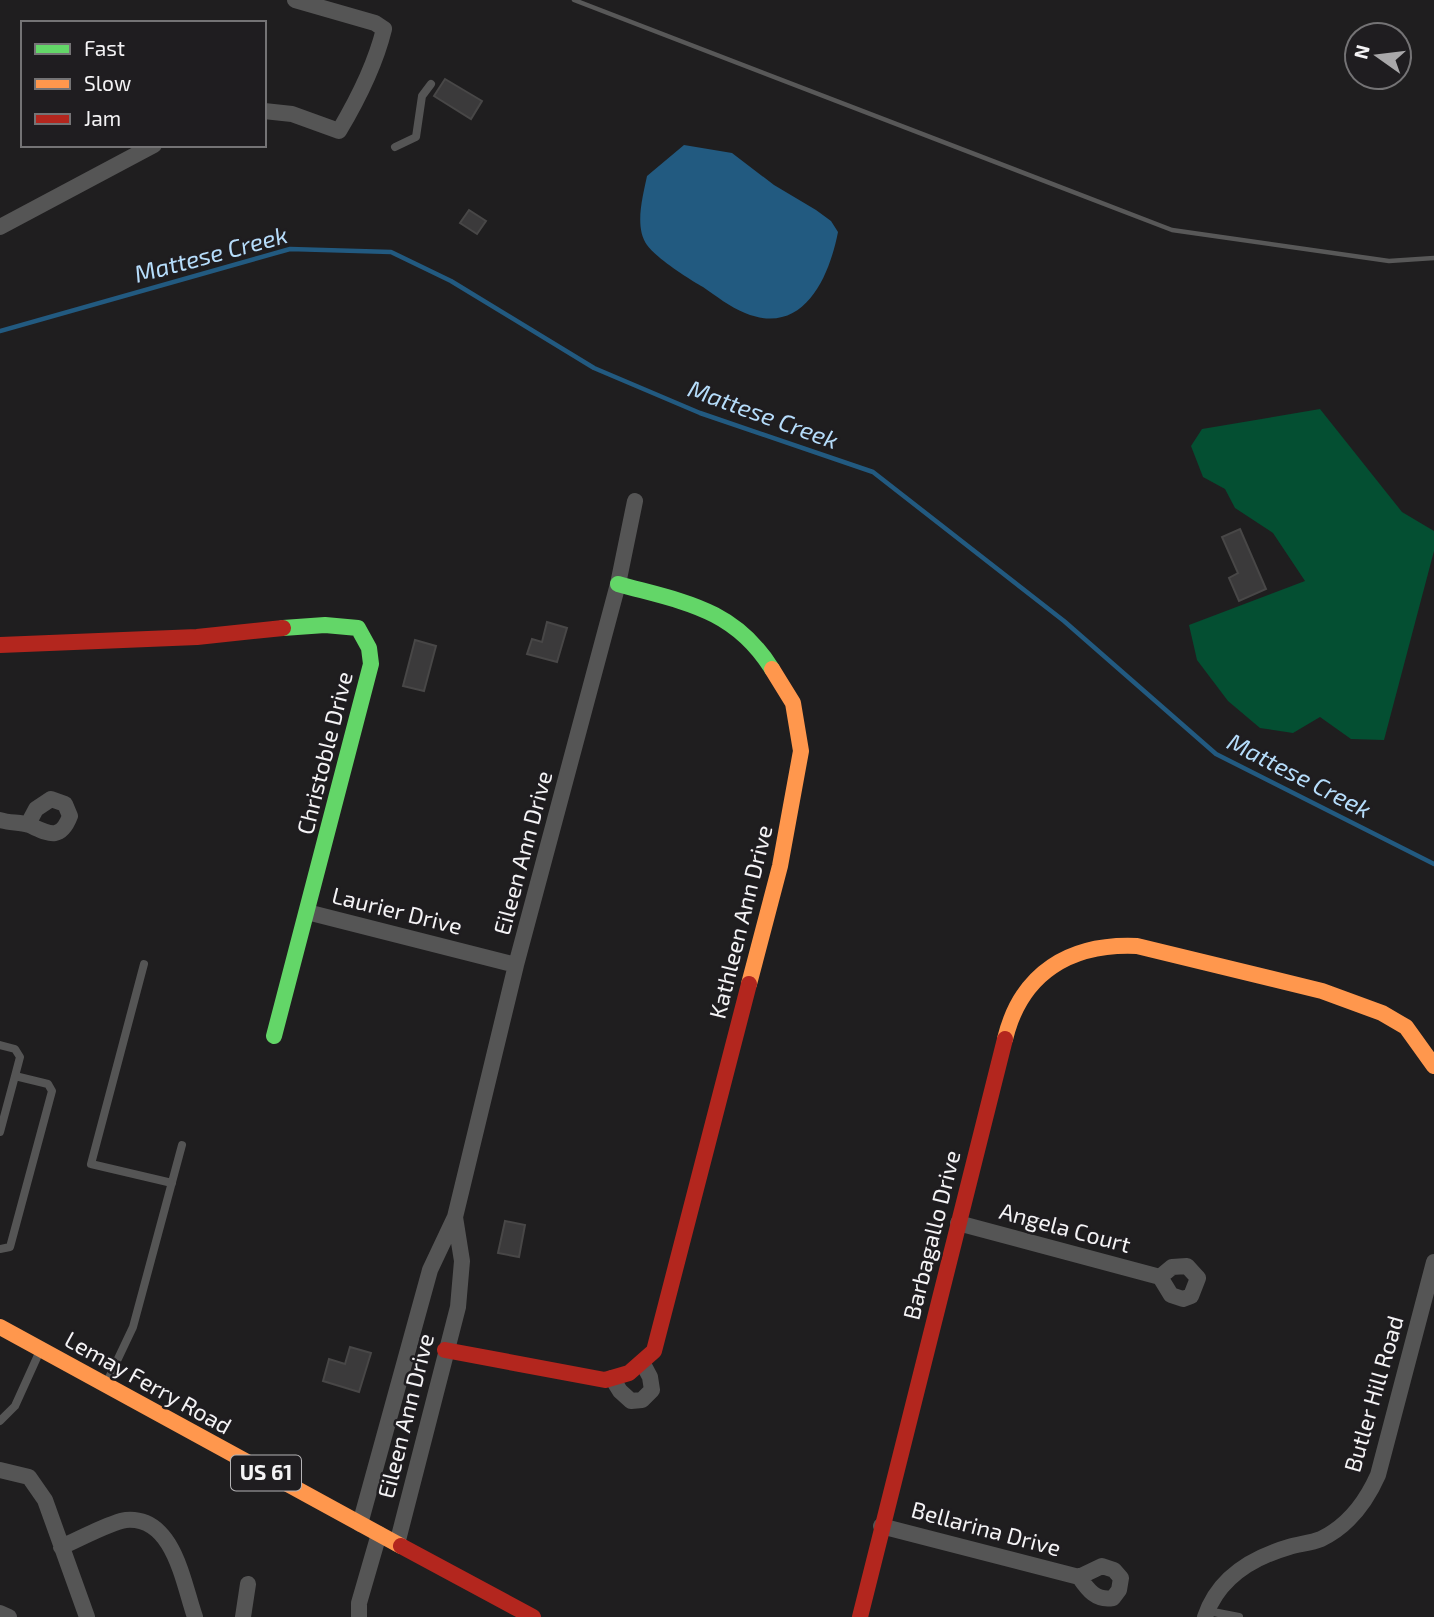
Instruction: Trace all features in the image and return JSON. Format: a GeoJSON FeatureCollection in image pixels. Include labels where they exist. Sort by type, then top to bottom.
{"type":"FeatureCollection","features":[{"type":"Feature","properties":{"kind":"street"},"geometry":{"type":"LineString","coordinates":[[266,111],[292,114],[339,131],[359,98],[384,29],[375,23],[295,0]]}},
{"type":"Feature","properties":{"kind":"street"},"geometry":{"type":"LineString","coordinates":[[0,227],[150,147]]}},
{"type":"Feature","properties":{"kind":"street","name":"Eileen Ann Drive"},"geometry":{"type":"LineString","coordinates":[[360,1524],[430,1270],[456,1217],[516,965],[618,584],[635,501]]}},
{"type":"Feature","properties":{"kind":"street","name":"Kathleen Ann Drive"},"geometry":{"type":"LineString","coordinates":[[618,584],[708,609],[757,645],[793,703],[801,751],[780,866],[678,1259],[654,1351],[642,1362]]}},
{"type":"Feature","properties":{"kind":"street","name":"Christoble Drive"},"geometry":{"type":"LineString","coordinates":[[0,645],[225,635],[307,625],[358,628],[367,640],[372,655],[370,670],[274,1036]]}},
{"type":"Feature","properties":{"kind":"street"},"geometry":{"type":"LineString","coordinates":[[0,820],[27,824]]}},
{"type":"Feature","properties":{"kind":"street","name":"Laurier Drive"},"geometry":{"type":"LineString","coordinates":[[307,912],[516,965]]}},
{"type":"Feature","properties":{"kind":"street","name":"Barbagallo Drive"},"geometry":{"type":"LineString","coordinates":[[860,1617],[881,1525],[1017,999],[1029,983],[1053,966],[1078,954],[1106,945],[1137,946],[1322,991],[1382,1013],[1406,1027],[1434,1066]]}},
{"type":"Feature","properties":{"kind":"street","name":"Eileen Ann Drive"},"geometry":{"type":"LineString","coordinates":[[397,1544],[458,1307],[462,1261],[456,1217]]}},
{"type":"Feature","properties":{"kind":"street","name":"Angela Court"},"geometry":{"type":"LineString","coordinates":[[958,1223],[1160,1277]]}},
{"type":"Feature","properties":{"kind":"street","name":"Butler Hill Road"},"geometry":{"type":"LineString","coordinates":[[1206,1614],[1218,1590],[1233,1574],[1256,1559],[1319,1540],[1362,1505],[1378,1475],[1434,1262]]}},
{"type":"Feature","properties":{"kind":"street","name":"Lemay Ferry Road"},"geometry":{"type":"LineString","coordinates":[[0,1327],[104,1387],[533,1617]]}},
{"type":"Feature","properties":{"kind":"street"},"geometry":{"type":"LineString","coordinates":[[445,1350],[516,1362],[561,1374],[605,1380],[629,1373],[642,1362],[650,1377],[652,1390],[642,1400],[632,1401],[620,1391],[612,1378]]}},
{"type":"Feature","properties":{"kind":"street"},"geometry":{"type":"LineString","coordinates":[[0,1470],[29,1477],[45,1500],[88,1617]]}},
{"type":"Feature","properties":{"kind":"street"},"geometry":{"type":"LineString","coordinates":[[61,1546],[126,1520],[153,1525],[170,1543],[195,1617]]}},
{"type":"Feature","properties":{"kind":"street","name":"Bellarina Drive"},"geometry":{"type":"LineString","coordinates":[[881,1525],[1079,1577]]}},
{"type":"Feature","properties":{"kind":"street"},"geometry":{"type":"LineString","coordinates":[[359,1617],[359,1603],[379,1534]]}},
{"type":"Feature","properties":{"kind":"street"},"geometry":{"type":"LineString","coordinates":[[243,1617],[248,1584]]}},
{"type":"Feature","properties":{"kind":"street"},"geometry":{"type":"LineString","coordinates":[[0,1613],[9,1617]]}},
{"type":"Feature","properties":{"kind":"lane"},"geometry":{"type":"LineString","coordinates":[[395,147],[416,137],[422,96],[431,83]]}},
{"type":"Feature","properties":{"kind":"lane"},"geometry":{"type":"LineString","coordinates":[[144,964],[91,1164],[172,1182]]}},
{"type":"Feature","properties":{"kind":"lane"},"geometry":{"type":"LineString","coordinates":[[0,1045],[15,1049],[20,1057],[0,1132]]}},
{"type":"Feature","properties":{"kind":"lane"},"geometry":{"type":"LineString","coordinates":[[0,1249],[3,1251],[10,1247],[52,1091],[48,1084],[15,1076]]}},
{"type":"Feature","properties":{"kind":"lane"},"geometry":{"type":"LineString","coordinates":[[0,1089],[10,1092]]}},
{"type":"Feature","properties":{"kind":"lane"},"geometry":{"type":"LineString","coordinates":[[104,1387],[134,1327],[182,1145]]}},
{"type":"Feature","properties":{"kind":"lane"},"geometry":{"type":"LineString","coordinates":[[0,1421],[15,1406],[40,1350]]}},
{"type":"Feature","properties":{"kind":"lane"},"geometry":{"type":"LineString","coordinates":[[1206,1614],[1239,1617]]}},
{"type":"Feature","properties":{"kind":"green space"},"geometry":{"type":"Polygon","coordinates":[[[1320,409],[1402,512],[1434,531],[1434,551],[1384,740],[1351,739],[1320,717],[1293,733],[1260,728],[1228,701],[1197,660],[1189,625],[1305,581],[1273,533],[1235,508],[1225,489],[1203,477],[1191,446],[1202,429],[1320,409]]]}},
{"type":"Feature","properties":{"kind":"water"},"geometry":{"type":"Polygon","coordinates":[[[684,145],[732,153],[774,185],[831,221],[838,232],[828,267],[810,299],[798,310],[783,317],[765,318],[745,313],[673,268],[647,245],[640,221],[647,176],[684,145]]]}},
{"type":"Feature","properties":{"kind":"building"},"geometry":{"type":"Polygon","coordinates":[[[445,79],[482,101],[471,119],[434,96],[445,79]]]}},
{"type":"Feature","properties":{"kind":"building"},"geometry":{"type":"Polygon","coordinates":[[[469,210],[486,221],[477,234],[460,223],[469,210]]]}},
{"type":"Feature","properties":{"kind":"building"},"geometry":{"type":"Polygon","coordinates":[[[1240,529],[1266,589],[1239,601],[1229,578],[1238,573],[1222,537],[1240,529]]]}},
{"type":"Feature","properties":{"kind":"building"},"geometry":{"type":"Polygon","coordinates":[[[547,622],[567,628],[557,662],[527,654],[532,639],[542,642],[547,622]]]}},
{"type":"Feature","properties":{"kind":"building"},"geometry":{"type":"Polygon","coordinates":[[[415,640],[436,646],[424,691],[403,686],[415,640]]]}},
{"type":"Feature","properties":{"kind":"building"},"geometry":{"type":"Polygon","coordinates":[[[505,1221],[525,1225],[519,1257],[498,1253],[505,1221]]]}},
{"type":"Feature","properties":{"kind":"building"},"geometry":{"type":"Polygon","coordinates":[[[350,1347],[371,1353],[359,1392],[323,1381],[329,1359],[345,1364],[350,1347]]]}},
{"type":"Feature","properties":{"kind":"waterway","name":"Mattese Creek"},"geometry":{"type":"LineString","coordinates":[[0,331],[290,249],[391,252],[451,281],[594,368],[700,413],[873,472],[1064,621],[1216,754],[1434,864]]}},
{"type":"Feature","properties":{"kind":"railway"},"geometry":{"type":"LineString","coordinates":[[574,0],[1172,230],[1389,261],[1434,258]]}},
{"type":"Feature","properties":{"kind":"traffic: fast"},"geometry":{"type":"LineString","coordinates":[[618,584],[685,603],[724,620],[757,649],[772,669]]}},
{"type":"Feature","properties":{"kind":"traffic: fast"},"geometry":{"type":"LineString","coordinates":[[274,1036],[371,664],[369,648],[358,628],[325,625],[283,628]]}},
{"type":"Feature","properties":{"kind":"traffic: slow"},"geometry":{"type":"LineString","coordinates":[[749,984],[780,866],[801,751],[793,703],[772,669]]}},
{"type":"Feature","properties":{"kind":"traffic: slow"},"geometry":{"type":"LineString","coordinates":[[1005,1039],[1023,996],[1036,980],[1052,967],[1090,950],[1137,946],[1322,991],[1382,1013],[1406,1027],[1434,1066]]}},
{"type":"Feature","properties":{"kind":"traffic: slow"},"geometry":{"type":"LineString","coordinates":[[0,1327],[401,1546]]}},
{"type":"Feature","properties":{"kind":"traffic: jam"},"geometry":{"type":"LineString","coordinates":[[0,645],[197,637],[283,628]]}},
{"type":"Feature","properties":{"kind":"traffic: jam"},"geometry":{"type":"LineString","coordinates":[[445,1350],[605,1380],[629,1373],[654,1351],[749,984]]}},
{"type":"Feature","properties":{"kind":"traffic: jam"},"geometry":{"type":"LineString","coordinates":[[860,1617],[1005,1039]]}},
{"type":"Feature","properties":{"kind":"traffic: jam"},"geometry":{"type":"LineString","coordinates":[[401,1546],[533,1617]]}}]}
